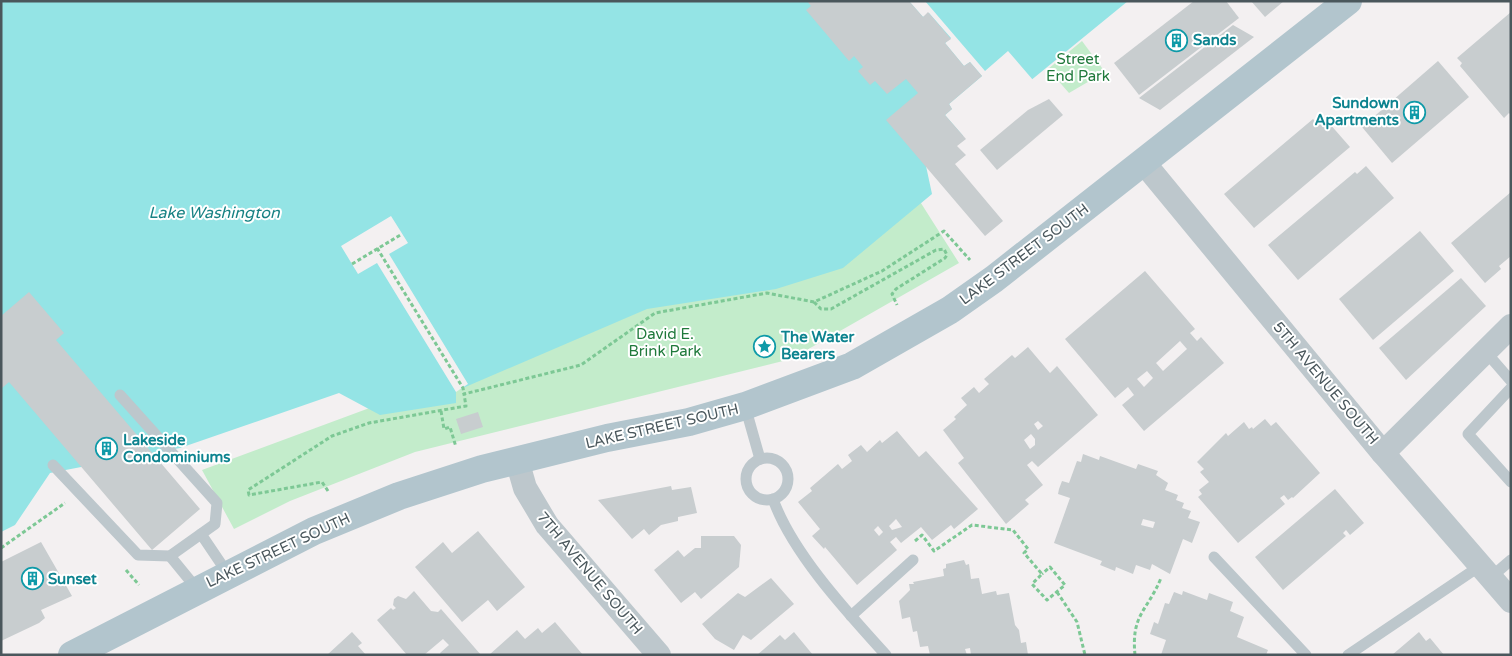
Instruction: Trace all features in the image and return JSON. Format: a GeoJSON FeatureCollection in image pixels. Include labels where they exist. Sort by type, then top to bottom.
{"type":"FeatureCollection","features":[{"type":"Feature","properties":{"kind":"main road","name":"LAKE STREET SOUTH"},"geometry":{"type":"LineString","coordinates":[[72,655],[197,589],[314,531],[399,496],[517,460],[607,438],[689,422],[745,406],[852,366],[950,310],[994,279],[1348,1]]}},
{"type":"Feature","properties":{"kind":"street","name":"5TH AVENUE SOUTH"},"geometry":{"type":"LineString","coordinates":[[1144,163],[1383,453],[1511,601]]}},
{"type":"Feature","properties":{"kind":"street"},"geometry":{"type":"LineString","coordinates":[[1383,453],[1511,326]]}},
{"type":"Feature","properties":{"kind":"street","name":"7TH AVENUE SOUTH"},"geometry":{"type":"LineString","coordinates":[[517,460],[528,496],[547,526],[656,654]]}},
{"type":"Feature","properties":{"kind":"lane"},"geometry":{"type":"LineString","coordinates":[[1485,351],[1511,381]]}},
{"type":"Feature","properties":{"kind":"lane"},"geometry":{"type":"LineString","coordinates":[[1511,388],[1468,434],[1511,482]]}},
{"type":"Feature","properties":{"kind":"lane"},"geometry":{"type":"LineString","coordinates":[[53,464],[138,555],[170,556],[214,524],[217,503],[120,395]]}},
{"type":"Feature","properties":{"kind":"lane"},"geometry":{"type":"LineString","coordinates":[[745,406],[760,459]]}},
{"type":"Feature","properties":{"kind":"lane"},"geometry":{"type":"LineString","coordinates":[[768,457],[776,460],[787,472],[786,489],[773,499],[757,498],[746,485],[748,469],[760,459],[768,457]]}},
{"type":"Feature","properties":{"kind":"lane"},"geometry":{"type":"LineString","coordinates":[[773,499],[790,537],[850,616],[886,655]]}},
{"type":"Feature","properties":{"kind":"lane"},"geometry":{"type":"LineString","coordinates":[[200,534],[228,574]]}},
{"type":"Feature","properties":{"kind":"lane"},"geometry":{"type":"LineString","coordinates":[[170,556],[197,589]]}},
{"type":"Feature","properties":{"kind":"lane"},"geometry":{"type":"LineString","coordinates":[[1214,557],[1306,655]]}},
{"type":"Feature","properties":{"kind":"lane"},"geometry":{"type":"LineString","coordinates":[[850,616],[913,560]]}},
{"type":"Feature","properties":{"kind":"lane"},"geometry":{"type":"LineString","coordinates":[[1348,655],[1485,572],[1511,560]]}},
{"type":"Feature","properties":{"kind":"path"},"geometry":{"type":"LineString","coordinates":[[814,302],[882,271],[944,231],[970,260]]}},
{"type":"Feature","properties":{"kind":"path"},"geometry":{"type":"LineString","coordinates":[[352,264],[402,234]]}},
{"type":"Feature","properties":{"kind":"path"},"geometry":{"type":"LineString","coordinates":[[328,491],[322,482],[249,495],[248,490],[332,436],[369,423],[466,406],[463,388],[378,248]]}},
{"type":"Feature","properties":{"kind":"path"},"geometry":{"type":"LineString","coordinates":[[464,394],[581,365],[655,312],[767,293],[814,302],[821,309],[831,309],[936,250],[944,248],[947,255],[945,258],[896,289],[892,294],[897,305]]}},
{"type":"Feature","properties":{"kind":"path"},"geometry":{"type":"LineString","coordinates":[[441,411],[444,429],[450,427],[456,447]]}},
{"type":"Feature","properties":{"kind":"path"},"geometry":{"type":"LineString","coordinates":[[1,548],[67,501],[73,508]]}},
{"type":"Feature","properties":{"kind":"path"},"geometry":{"type":"LineString","coordinates":[[908,547],[922,535],[934,550],[972,525],[1013,530],[1028,549],[1024,553],[1042,574]]}},
{"type":"Feature","properties":{"kind":"path"},"geometry":{"type":"LineString","coordinates":[[121,564],[139,585]]}},
{"type":"Feature","properties":{"kind":"path"},"geometry":{"type":"LineString","coordinates":[[1050,567],[1066,585],[1047,600],[1032,584],[1042,574],[1050,567]]}},
{"type":"Feature","properties":{"kind":"path"},"geometry":{"type":"LineString","coordinates":[[1135,655],[1133,635],[1139,615],[1155,592],[1161,578]]}},
{"type":"Feature","properties":{"kind":"path"},"geometry":{"type":"LineString","coordinates":[[1057,592],[1077,622],[1085,655]]}},
{"type":"Feature","properties":{"kind":"green space","name":"Street End Park"},"geometry":{"type":"Polygon","coordinates":[[[1082,41],[1105,72],[1069,93],[1048,69],[1082,41]]]}},
{"type":"Feature","properties":{"kind":"green space","name":"David E. Brink Park"},"geometry":{"type":"Polygon","coordinates":[[[919,200],[959,263],[791,359],[415,452],[290,501],[234,529],[202,470],[567,335],[919,200]]]}},
{"type":"Feature","properties":{"kind":"water","name":"Lake Washington"},"geometry":{"type":"Polygon","coordinates":[[[1,1],[1128,1],[926,166],[932,194],[843,268],[776,289],[647,309],[456,391],[456,403],[380,415],[339,393],[180,448],[50,473],[15,525],[1,532],[1,1]]]}},
{"type":"Feature","properties":{"kind":"pier"},"geometry":{"type":"Polygon","coordinates":[[[909,1],[925,1],[985,71],[1008,51],[1033,80],[965,138],[945,115],[952,109],[949,104],[982,76],[970,62],[964,66],[945,43],[951,38],[929,13],[923,17],[909,1]]]}},
{"type":"Feature","properties":{"kind":"pier"},"geometry":{"type":"Polygon","coordinates":[[[391,216],[408,243],[389,254],[468,384],[456,392],[377,263],[358,274],[341,246],[391,216]]]}},
{"type":"Feature","properties":{"kind":"building"},"geometry":{"type":"Polygon","coordinates":[[[807,1],[909,1],[923,17],[928,12],[951,39],[945,43],[964,66],[970,62],[982,76],[949,104],[952,109],[945,115],[966,139],[957,146],[966,155],[955,164],[1003,221],[985,236],[886,120],[918,93],[906,79],[887,94],[875,81],[870,85],[858,71],[863,67],[854,56],[849,61],[806,10],[811,6],[807,1]]]}},
{"type":"Feature","properties":{"kind":"building","name":"Sands"},"geometry":{"type":"Polygon","coordinates":[[[1194,1],[1226,1],[1239,18],[1139,95],[1114,63],[1194,1]]]}},
{"type":"Feature","properties":{"kind":"building"},"geometry":{"type":"Polygon","coordinates":[[[1251,1],[1284,1],[1265,17],[1251,1]]]}},
{"type":"Feature","properties":{"kind":"building"},"geometry":{"type":"Polygon","coordinates":[[[1511,12],[1511,115],[1509,113],[1504,118],[1460,66],[1462,63],[1457,58],[1511,12]]]}},
{"type":"Feature","properties":{"kind":"building"},"geometry":{"type":"Polygon","coordinates":[[[1233,25],[1254,37],[1160,110],[1139,98],[1233,25]]]}},
{"type":"Feature","properties":{"kind":"building","name":"Sundown Apartments"},"geometry":{"type":"Polygon","coordinates":[[[1438,61],[1469,97],[1392,163],[1362,127],[1438,61]]]}},
{"type":"Feature","properties":{"kind":"building"},"geometry":{"type":"Polygon","coordinates":[[[1049,99],[1063,115],[997,170],[980,150],[1028,110],[1049,99]]]}},
{"type":"Feature","properties":{"kind":"building"},"geometry":{"type":"Polygon","coordinates":[[[1322,115],[1350,147],[1254,228],[1224,194],[1313,119],[1315,121],[1322,115]]]}},
{"type":"Feature","properties":{"kind":"building"},"geometry":{"type":"Polygon","coordinates":[[[1366,166],[1394,198],[1298,280],[1268,245],[1355,172],[1357,174],[1366,166]]]}},
{"type":"Feature","properties":{"kind":"building"},"geometry":{"type":"Polygon","coordinates":[[[1511,192],[1511,256],[1499,266],[1501,269],[1485,283],[1451,243],[1511,192]]]}},
{"type":"Feature","properties":{"kind":"building"},"geometry":{"type":"Polygon","coordinates":[[[1420,231],[1454,271],[1373,340],[1339,299],[1420,231]]]}},
{"type":"Feature","properties":{"kind":"building"},"geometry":{"type":"Polygon","coordinates":[[[1145,271],[1195,329],[1190,333],[1197,341],[1201,337],[1224,363],[1144,431],[1122,405],[1134,395],[1128,387],[1115,398],[1065,339],[1145,271]],[[1180,341],[1156,363],[1163,371],[1187,349],[1180,341]],[[1147,371],[1137,379],[1144,387],[1153,378],[1147,371]]]}},
{"type":"Feature","properties":{"kind":"building"},"geometry":{"type":"Polygon","coordinates":[[[1461,278],[1486,306],[1406,380],[1379,348],[1461,278]]]}},
{"type":"Feature","properties":{"kind":"building","name":"Lakeside Condominiums"},"geometry":{"type":"Polygon","coordinates":[[[29,292],[64,333],[56,340],[200,509],[152,550],[9,382],[1,389],[1,316],[29,292]]]}},
{"type":"Feature","properties":{"kind":"building"},"geometry":{"type":"Polygon","coordinates":[[[1028,347],[1050,373],[1057,366],[1098,415],[1038,467],[1032,461],[1027,465],[1043,485],[1025,500],[1029,504],[1006,524],[958,463],[964,458],[943,430],[956,419],[954,417],[967,405],[961,398],[974,387],[979,393],[989,384],[984,379],[1012,355],[1015,358],[1028,347]],[[1038,421],[1034,424],[1038,430],[1043,426],[1038,421]],[[1031,434],[1024,440],[1030,449],[1035,445],[1035,439],[1031,434]]]}},
{"type":"Feature","properties":{"kind":"building"},"geometry":{"type":"Polygon","coordinates":[[[478,412],[483,427],[461,434],[456,419],[478,412]]]}},
{"type":"Feature","properties":{"kind":"building"},"geometry":{"type":"Polygon","coordinates":[[[1265,419],[1271,426],[1276,422],[1320,473],[1293,498],[1288,500],[1284,495],[1280,498],[1285,504],[1238,543],[1198,497],[1202,494],[1199,490],[1209,482],[1200,472],[1204,469],[1197,462],[1226,433],[1228,436],[1244,422],[1249,429],[1252,427],[1253,429],[1265,419]]]}},
{"type":"Feature","properties":{"kind":"building"},"geometry":{"type":"Polygon","coordinates":[[[897,431],[919,457],[926,451],[978,509],[954,529],[951,525],[932,540],[921,527],[901,543],[896,537],[890,542],[897,550],[857,585],[825,547],[824,549],[812,536],[820,529],[798,502],[812,491],[810,488],[838,464],[842,469],[852,461],[848,455],[861,445],[867,452],[880,440],[882,443],[897,431]],[[896,519],[889,526],[892,530],[902,527],[896,519]],[[878,526],[874,530],[879,536],[883,532],[878,526]]]}},
{"type":"Feature","properties":{"kind":"building"},"geometry":{"type":"Polygon","coordinates":[[[1083,454],[1099,460],[1100,456],[1136,469],[1138,464],[1158,471],[1156,475],[1168,483],[1165,490],[1178,495],[1176,500],[1184,503],[1182,508],[1191,511],[1188,518],[1200,522],[1192,543],[1183,539],[1170,574],[1152,564],[1150,570],[1136,565],[1133,574],[1116,567],[1115,571],[1100,565],[1102,561],[1054,543],[1070,498],[1058,494],[1059,489],[1062,481],[1069,483],[1077,461],[1081,462],[1083,454]],[[1143,519],[1141,525],[1153,528],[1155,522],[1143,519]]]}},
{"type":"Feature","properties":{"kind":"building"},"geometry":{"type":"Polygon","coordinates":[[[671,486],[672,490],[691,487],[697,513],[678,517],[678,521],[661,525],[649,535],[644,529],[632,539],[598,500],[671,486]]]}},
{"type":"Feature","properties":{"kind":"building"},"geometry":{"type":"Polygon","coordinates":[[[1335,489],[1364,523],[1350,535],[1346,530],[1343,533],[1346,536],[1283,590],[1255,557],[1335,489]]]}},
{"type":"Feature","properties":{"kind":"building"},"geometry":{"type":"Polygon","coordinates":[[[478,531],[525,587],[497,611],[488,600],[462,622],[415,567],[443,542],[452,553],[478,531]]]}},
{"type":"Feature","properties":{"kind":"building"},"geometry":{"type":"Polygon","coordinates":[[[701,536],[734,536],[741,545],[739,567],[701,599],[695,592],[681,603],[654,570],[678,550],[684,557],[695,548],[701,548],[701,536]]]}},
{"type":"Feature","properties":{"kind":"building","name":"Sunset"},"geometry":{"type":"Polygon","coordinates":[[[41,542],[72,596],[41,610],[45,618],[39,623],[1,641],[1,562],[41,542]]]}},
{"type":"Feature","properties":{"kind":"building"},"geometry":{"type":"Polygon","coordinates":[[[964,560],[966,565],[969,564],[971,579],[979,578],[982,594],[996,591],[997,595],[1009,593],[1015,625],[1019,630],[1021,643],[1026,642],[1028,655],[971,655],[970,648],[965,649],[967,655],[930,655],[928,646],[920,647],[917,631],[913,632],[910,617],[902,619],[899,601],[910,590],[909,584],[944,576],[943,569],[946,568],[946,564],[964,560]]]}},
{"type":"Feature","properties":{"kind":"building"},"geometry":{"type":"Polygon","coordinates":[[[771,578],[794,604],[751,640],[743,635],[734,650],[715,639],[702,624],[738,593],[745,597],[771,578]]]}},
{"type":"Feature","properties":{"kind":"building"},"geometry":{"type":"Polygon","coordinates":[[[414,591],[431,611],[438,612],[441,609],[481,655],[441,655],[440,653],[449,645],[443,639],[424,655],[407,655],[377,620],[391,608],[393,610],[396,608],[393,605],[394,599],[398,596],[406,599],[414,591]]]}},
{"type":"Feature","properties":{"kind":"building"},"geometry":{"type":"Polygon","coordinates":[[[1183,591],[1207,600],[1209,593],[1233,602],[1230,611],[1244,617],[1237,637],[1268,650],[1266,655],[1161,655],[1166,640],[1150,634],[1154,622],[1158,624],[1165,603],[1169,604],[1174,592],[1182,595],[1183,591]]]}},
{"type":"Feature","properties":{"kind":"building"},"geometry":{"type":"Polygon","coordinates":[[[555,622],[583,655],[489,655],[517,630],[525,639],[538,628],[542,633],[555,622]]]}},
{"type":"Feature","properties":{"kind":"building"},"geometry":{"type":"Polygon","coordinates":[[[352,632],[362,643],[358,646],[366,655],[327,655],[352,632]]]}},
{"type":"Feature","properties":{"kind":"building"},"geometry":{"type":"Polygon","coordinates":[[[794,632],[813,655],[757,655],[780,635],[785,640],[794,632]]]}},
{"type":"Feature","properties":{"kind":"building"},"geometry":{"type":"Polygon","coordinates":[[[1419,632],[1426,641],[1430,638],[1444,655],[1392,655],[1419,632]]]}},
{"type":"Feature","properties":{"kind":"place","name":"Sands"},"geometry":{"type":"Point","coordinates":[1177,40]}},
{"type":"Feature","properties":{"kind":"place","name":"Sundown Apartments"},"geometry":{"type":"Point","coordinates":[1415,112]}},
{"type":"Feature","properties":{"kind":"place","name":"The Water Bearers"},"geometry":{"type":"Point","coordinates":[765,346]}},
{"type":"Feature","properties":{"kind":"place","name":"Lakeside Condominiums"},"geometry":{"type":"Point","coordinates":[107,449]}},
{"type":"Feature","properties":{"kind":"place","name":"Sunset"},"geometry":{"type":"Point","coordinates":[32,579]}}]}
